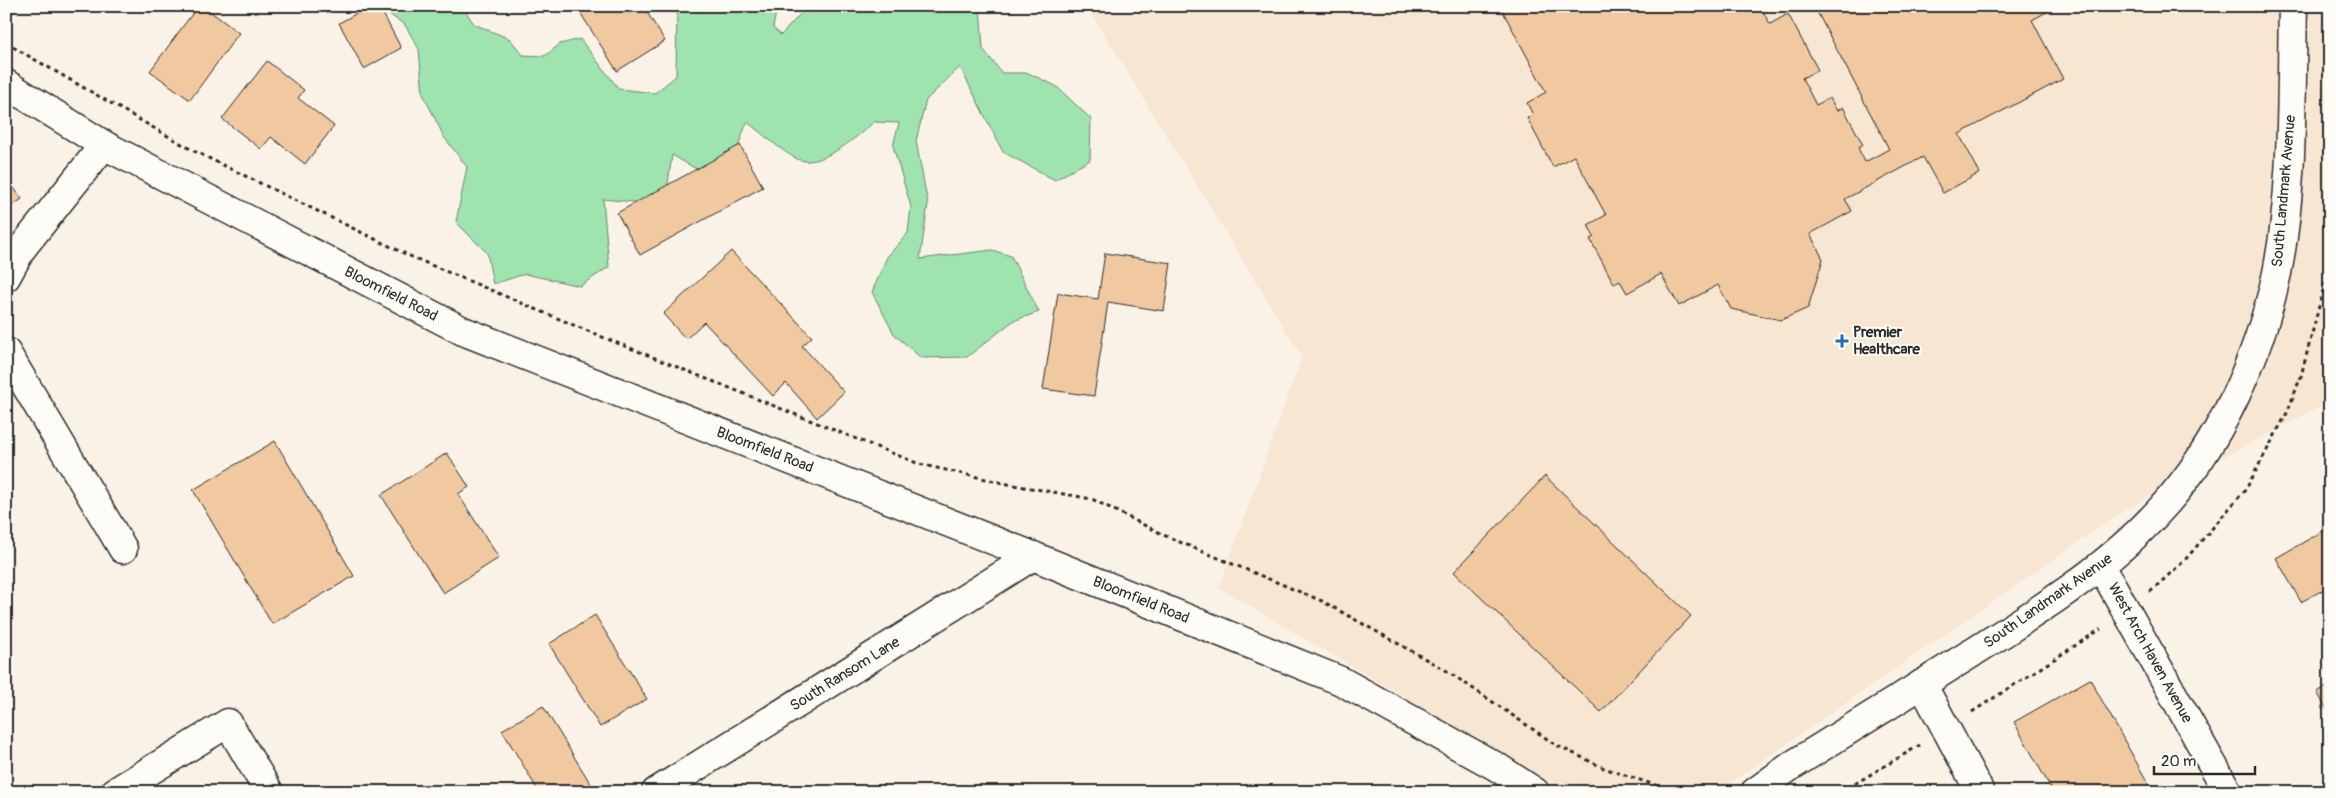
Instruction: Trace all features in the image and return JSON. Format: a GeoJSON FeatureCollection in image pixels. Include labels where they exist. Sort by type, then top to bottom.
{"type":"FeatureCollection","features":[{"type":"Feature","properties":{"kind":"street","name":"South Landmark Avenue"},"geometry":{"type":"LineString","coordinates":[[1755,792],[1791,766],[2028,617],[2101,566],[2161,510],[2194,469],[2218,428],[2252,357],[2275,280],[2283,230],[2290,153],[2293,6]]}},
{"type":"Feature","properties":{"kind":"street","name":"Bloomfield Road"},"geometry":{"type":"LineString","coordinates":[[6,84],[104,145],[463,331],[1033,556],[1341,681],[1497,767],[1535,792]]}},
{"type":"Feature","properties":{"kind":"street"},"geometry":{"type":"LineString","coordinates":[[6,277],[22,248],[104,145]]}},
{"type":"Feature","properties":{"kind":"street"},"geometry":{"type":"LineString","coordinates":[[6,352],[123,548]]}},
{"type":"Feature","properties":{"kind":"street","name":"South Ransom Lane"},"geometry":{"type":"LineString","coordinates":[[656,792],[1033,556]]}},
{"type":"Feature","properties":{"kind":"street","name":"West Arch Haven Avenue"},"geometry":{"type":"LineString","coordinates":[[2101,566],[2228,792]]}},
{"type":"Feature","properties":{"kind":"street"},"geometry":{"type":"LineString","coordinates":[[1922,684],[1980,792]]}},
{"type":"Feature","properties":{"kind":"street"},"geometry":{"type":"LineString","coordinates":[[115,792],[228,723],[269,792]]}},
{"type":"Feature","properties":{"kind":"path"},"geometry":{"type":"LineString","coordinates":[[6,43],[194,151],[412,257],[919,464],[1008,484],[1092,499],[1170,538],[1322,601],[1447,670],[1556,745],[1604,768],[1658,786],[1665,792]]}},
{"type":"Feature","properties":{"kind":"shaded area","name":"Premier Healthcare"},"geometry":{"type":"Polygon","coordinates":[[[1087,6],[2330,6],[2330,401],[2126,509],[1717,792],[1566,792],[1219,588],[1302,357],[1087,6]]]}},
{"type":"Feature","properties":{"kind":"green space"},"geometry":{"type":"Polygon","coordinates":[[[377,6],[462,6],[474,24],[510,39],[523,55],[545,56],[560,44],[580,39],[619,89],[655,93],[676,76],[677,9],[679,6],[777,6],[773,28],[781,35],[806,8],[837,10],[836,6],[980,6],[983,49],[1002,73],[1028,73],[1056,86],[1091,119],[1090,160],[1055,180],[1003,152],[960,67],[926,100],[916,141],[928,204],[920,259],[992,250],[1011,256],[1039,312],[1013,321],[967,357],[921,358],[894,334],[872,292],[887,257],[908,233],[911,207],[893,146],[899,123],[874,122],[838,150],[816,160],[806,161],[797,159],[784,151],[747,122],[724,185],[672,155],[665,205],[603,199],[609,267],[580,286],[525,274],[493,284],[487,253],[456,222],[467,167],[444,137],[423,94],[419,49],[405,25],[377,6]]]}},
{"type":"Feature","properties":{"kind":"building"},"geometry":{"type":"Polygon","coordinates":[[[198,6],[203,6],[239,33],[190,100],[150,71],[198,6]]]}},
{"type":"Feature","properties":{"kind":"building"},"geometry":{"type":"Polygon","coordinates":[[[370,6],[379,6],[401,48],[364,69],[339,23],[370,6]]]}},
{"type":"Feature","properties":{"kind":"building"},"geometry":{"type":"Polygon","coordinates":[[[576,6],[643,6],[665,41],[617,71],[576,6]]]}},
{"type":"Feature","properties":{"kind":"building"},"geometry":{"type":"Polygon","coordinates":[[[1500,6],[1760,6],[1770,24],[1788,14],[1818,70],[1802,78],[1816,105],[1830,98],[1837,111],[1843,107],[1863,145],[1858,148],[1865,162],[1889,149],[1814,6],[2053,6],[2054,8],[2032,20],[2063,79],[1959,134],[1980,173],[1943,193],[1923,157],[1845,199],[1852,211],[1810,234],[1823,259],[1808,308],[1781,320],[1731,309],[1718,285],[1679,306],[1661,274],[1627,293],[1620,281],[1614,284],[1590,239],[1594,237],[1588,225],[1606,215],[1574,156],[1553,167],[1527,118],[1533,115],[1527,103],[1546,92],[1500,6]]]}},
{"type":"Feature","properties":{"kind":"building"},"geometry":{"type":"Polygon","coordinates":[[[267,61],[304,90],[298,98],[334,126],[305,164],[271,137],[261,149],[222,119],[267,61]]]}},
{"type":"Feature","properties":{"kind":"building"},"geometry":{"type":"Polygon","coordinates":[[[740,145],[763,187],[640,255],[617,213],[740,145]]]}},
{"type":"Feature","properties":{"kind":"building"},"geometry":{"type":"Polygon","coordinates":[[[6,177],[22,199],[6,210],[6,177]]]}},
{"type":"Feature","properties":{"kind":"building"},"geometry":{"type":"Polygon","coordinates":[[[731,251],[812,337],[802,346],[844,392],[817,418],[786,383],[773,396],[704,322],[686,339],[663,314],[731,251]]]}},
{"type":"Feature","properties":{"kind":"building"},"geometry":{"type":"Polygon","coordinates":[[[1105,253],[1171,263],[1164,311],[1108,302],[1094,396],[1043,389],[1058,293],[1098,299],[1105,253]]]}},
{"type":"Feature","properties":{"kind":"building"},"geometry":{"type":"Polygon","coordinates":[[[275,441],[354,576],[272,624],[193,490],[275,441]]]}},
{"type":"Feature","properties":{"kind":"building"},"geometry":{"type":"Polygon","coordinates":[[[447,453],[469,487],[458,494],[499,558],[443,593],[381,495],[447,453]]]}},
{"type":"Feature","properties":{"kind":"building"},"geometry":{"type":"Polygon","coordinates":[[[1545,476],[1691,616],[1601,712],[1454,572],[1545,476]]]}},
{"type":"Feature","properties":{"kind":"building"},"geometry":{"type":"Polygon","coordinates":[[[2330,527],[2330,586],[2301,602],[2276,558],[2330,527]]]}},
{"type":"Feature","properties":{"kind":"building"},"geometry":{"type":"Polygon","coordinates":[[[595,615],[647,699],[600,727],[549,644],[595,615]]]}},
{"type":"Feature","properties":{"kind":"building"},"geometry":{"type":"Polygon","coordinates":[[[2090,679],[2153,792],[2053,792],[2014,722],[2090,679]]]}},
{"type":"Feature","properties":{"kind":"building"},"geometry":{"type":"Polygon","coordinates":[[[2330,685],[2330,716],[2317,692],[2330,685]]]}},
{"type":"Feature","properties":{"kind":"building"},"geometry":{"type":"Polygon","coordinates":[[[543,706],[592,786],[582,792],[539,792],[502,730],[543,706]]]}},
{"type":"Feature","properties":{"kind":"building"},"geometry":{"type":"Polygon","coordinates":[[[182,787],[185,792],[174,792],[182,787]]]}},
{"type":"Feature","properties":{"kind":"place","name":"Premier Healthcare"},"geometry":{"type":"Point","coordinates":[1842,341]}}]}
